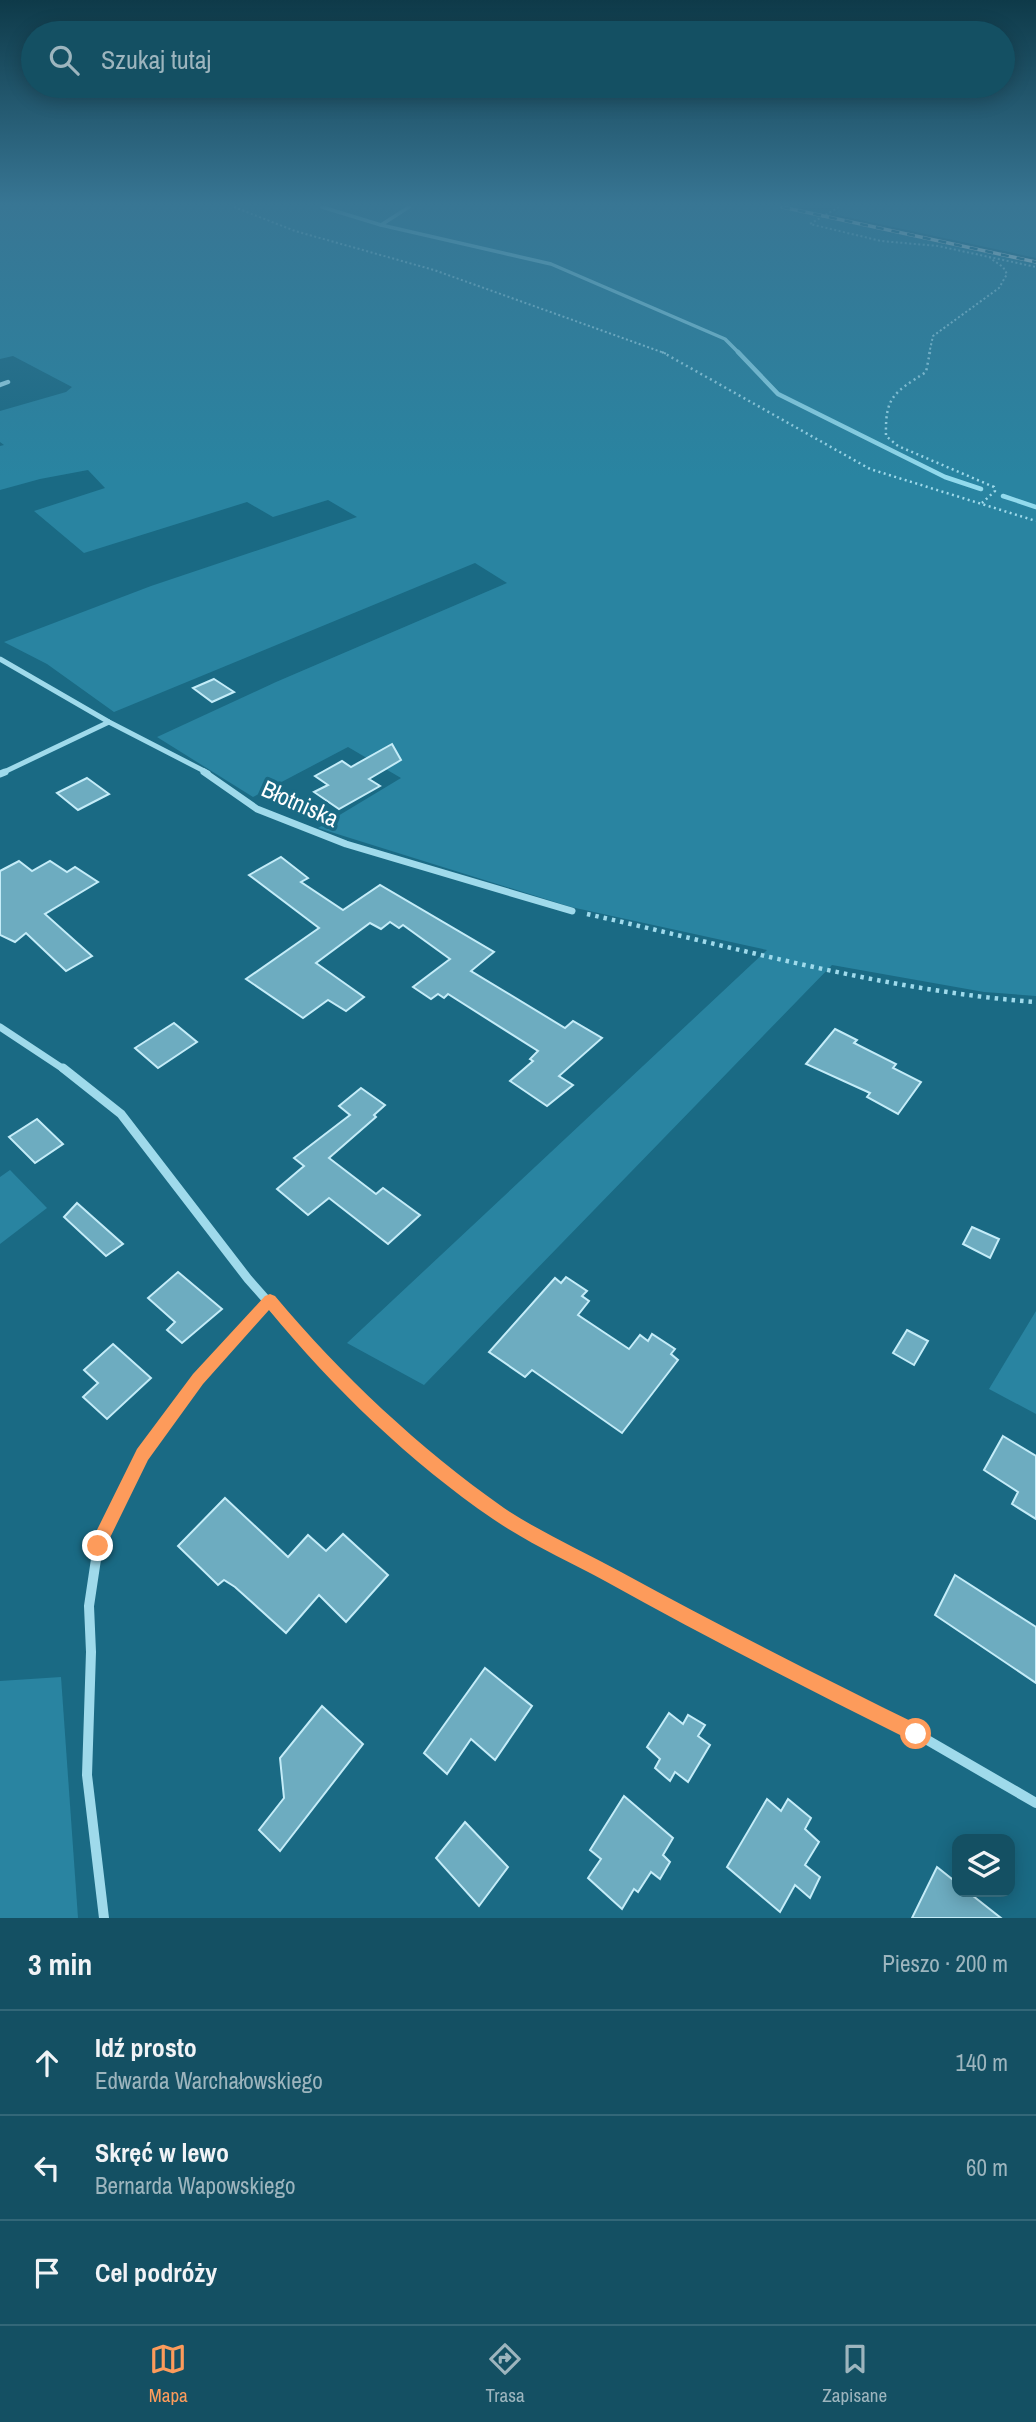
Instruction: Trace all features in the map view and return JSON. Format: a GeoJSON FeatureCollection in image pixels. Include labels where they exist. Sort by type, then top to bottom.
{"type":"FeatureCollection","features":[{"type":"Feature","properties":{"kind":"street"},"geometry":{"type":"LineString","coordinates":[[0,384],[8,383]]}},
{"type":"Feature","properties":{"kind":"street","name":"Błotniska"},"geometry":{"type":"LineString","coordinates":[[0,659],[109,722],[209,774],[257,809],[346,845],[572,911]]}},
{"type":"Feature","properties":{"kind":"street"},"geometry":{"type":"LineString","coordinates":[[0,774],[109,722]]}},
{"type":"Feature","properties":{"kind":"street"},"geometry":{"type":"LineString","coordinates":[[0,1027],[49,1056],[121,1114],[248,1279],[270,1300],[308,1346],[440,1471],[502,1515],[710,1630],[916,1734],[1036,1803]]}},
{"type":"Feature","properties":{"kind":"street"},"geometry":{"type":"LineString","coordinates":[[104,1918],[87,1775],[91,1652],[89,1606],[98,1546],[142,1455],[198,1379],[270,1300]]}},
{"type":"Feature","properties":{"kind":"path"},"geometry":{"type":"LineString","coordinates":[[507,297],[672,356],[770,415],[870,469],[1036,521]]}},
{"type":"Feature","properties":{"kind":"path"},"geometry":{"type":"LineString","coordinates":[[982,502],[995,491],[993,487],[898,446],[886,436],[885,409],[900,389],[926,372],[933,336],[987,297]]}},
{"type":"Feature","properties":{"kind":"path"},"geometry":{"type":"LineString","coordinates":[[572,911],[853,973],[982,998],[1036,1002]]}},
{"type":"Feature","properties":{"kind":"shaded area"},"geometry":{"type":"Polygon","coordinates":[[[0,297],[1036,297],[1036,996],[984,992],[832,965],[424,1385],[347,1343],[767,950],[571,907],[318,828],[401,778],[348,747],[253,797],[157,737],[276,682],[507,583],[475,563],[114,712],[47,664],[4,642],[151,586],[357,517],[328,500],[273,517],[247,502],[84,553],[34,511],[105,488],[88,470],[0,490],[0,446],[4,445],[0,442],[0,411],[66,392],[72,387],[13,356],[0,359],[0,297]]]}},
{"type":"Feature","properties":{"kind":"shaded area"},"geometry":{"type":"Polygon","coordinates":[[[10,1170],[47,1208],[0,1244],[0,1177],[10,1170]]]}},
{"type":"Feature","properties":{"kind":"shaded area"},"geometry":{"type":"Polygon","coordinates":[[[1036,1311],[1036,1414],[989,1389],[1036,1311]]]}},
{"type":"Feature","properties":{"kind":"shaded area"},"geometry":{"type":"Polygon","coordinates":[[[61,1677],[78,1918],[0,1918],[0,1681],[61,1677]]]}},
{"type":"Feature","properties":{"kind":"building"},"geometry":{"type":"Polygon","coordinates":[[[214,679],[234,692],[212,702],[193,688],[214,679]]]}},
{"type":"Feature","properties":{"kind":"building"},"geometry":{"type":"Polygon","coordinates":[[[392,744],[401,760],[369,779],[380,786],[339,809],[314,792],[328,785],[315,776],[342,761],[351,767],[392,744]]]}},
{"type":"Feature","properties":{"kind":"building"},"geometry":{"type":"Polygon","coordinates":[[[87,778],[109,794],[78,810],[57,793],[87,778]]]}},
{"type":"Feature","properties":{"kind":"building"},"geometry":{"type":"Polygon","coordinates":[[[281,857],[308,878],[301,882],[343,910],[380,885],[494,952],[471,971],[565,1028],[573,1021],[602,1038],[559,1076],[573,1085],[547,1106],[510,1081],[533,1061],[530,1059],[538,1051],[448,994],[444,998],[438,994],[431,999],[413,987],[450,959],[403,925],[399,928],[390,922],[381,929],[370,923],[316,963],[364,997],[346,1011],[328,1000],[303,1018],[246,979],[319,928],[249,875],[281,857]]]}},
{"type":"Feature","properties":{"kind":"building"},"geometry":{"type":"Polygon","coordinates":[[[19,861],[32,871],[50,861],[67,872],[75,867],[98,882],[45,914],[92,956],[66,971],[26,933],[15,942],[0,935],[0,871],[19,861]]]}},
{"type":"Feature","properties":{"kind":"building"},"geometry":{"type":"Polygon","coordinates":[[[174,1023],[197,1042],[158,1068],[135,1048],[174,1023]]]}},
{"type":"Feature","properties":{"kind":"building"},"geometry":{"type":"Polygon","coordinates":[[[835,1029],[857,1040],[854,1043],[896,1064],[893,1068],[921,1082],[898,1114],[867,1097],[870,1093],[806,1064],[835,1029]]]}},
{"type":"Feature","properties":{"kind":"building"},"geometry":{"type":"Polygon","coordinates":[[[361,1088],[385,1105],[374,1115],[376,1117],[329,1158],[376,1194],[383,1188],[420,1215],[388,1244],[329,1198],[308,1215],[277,1189],[304,1166],[294,1158],[350,1115],[339,1106],[361,1088]]]}},
{"type":"Feature","properties":{"kind":"building"},"geometry":{"type":"Polygon","coordinates":[[[37,1119],[63,1144],[35,1163],[9,1137],[37,1119]]]}},
{"type":"Feature","properties":{"kind":"building"},"geometry":{"type":"Polygon","coordinates":[[[77,1203],[123,1244],[106,1256],[64,1217],[77,1203]]]}},
{"type":"Feature","properties":{"kind":"building"},"geometry":{"type":"Polygon","coordinates":[[[972,1227],[999,1239],[990,1258],[963,1244],[972,1227]]]}},
{"type":"Feature","properties":{"kind":"building"},"geometry":{"type":"Polygon","coordinates":[[[178,1272],[222,1309],[182,1343],[167,1330],[175,1322],[148,1298],[178,1272]]]}},
{"type":"Feature","properties":{"kind":"building"},"geometry":{"type":"Polygon","coordinates":[[[566,1277],[587,1291],[582,1296],[589,1301],[578,1315],[629,1349],[640,1335],[648,1341],[652,1334],[675,1349],[671,1354],[678,1360],[622,1433],[532,1370],[525,1377],[489,1352],[555,1278],[561,1283],[566,1277]]]}},
{"type":"Feature","properties":{"kind":"building"},"geometry":{"type":"Polygon","coordinates":[[[907,1330],[928,1341],[914,1365],[893,1353],[907,1330]]]}},
{"type":"Feature","properties":{"kind":"building"},"geometry":{"type":"Polygon","coordinates":[[[113,1344],[151,1378],[107,1419],[83,1397],[98,1383],[84,1370],[113,1344]]]}},
{"type":"Feature","properties":{"kind":"building"},"geometry":{"type":"Polygon","coordinates":[[[1003,1436],[1036,1456],[1036,1519],[1012,1504],[1018,1492],[984,1470],[1003,1436]]]}},
{"type":"Feature","properties":{"kind":"building"},"geometry":{"type":"Polygon","coordinates":[[[225,1498],[288,1557],[308,1535],[326,1551],[343,1534],[388,1575],[346,1622],[319,1595],[286,1633],[235,1587],[224,1580],[218,1585],[178,1546],[225,1498]]]}},
{"type":"Feature","properties":{"kind":"building"},"geometry":{"type":"Polygon","coordinates":[[[955,1575],[1036,1627],[1036,1683],[935,1615],[955,1575]]]}},
{"type":"Feature","properties":{"kind":"building"},"geometry":{"type":"Polygon","coordinates":[[[485,1668],[532,1706],[495,1760],[471,1739],[447,1774],[424,1753],[485,1668]]]}},
{"type":"Feature","properties":{"kind":"building"},"geometry":{"type":"Polygon","coordinates":[[[322,1706],[363,1744],[280,1851],[259,1830],[284,1798],[280,1758],[322,1706]]]}},
{"type":"Feature","properties":{"kind":"building"},"geometry":{"type":"Polygon","coordinates":[[[669,1713],[683,1724],[688,1715],[705,1725],[698,1736],[710,1745],[688,1782],[675,1772],[670,1781],[655,1768],[660,1759],[647,1747],[669,1713]]]}},
{"type":"Feature","properties":{"kind":"building"},"geometry":{"type":"Polygon","coordinates":[[[624,1796],[673,1838],[663,1855],[670,1862],[660,1879],[651,1872],[638,1892],[634,1889],[622,1909],[588,1878],[601,1859],[590,1850],[624,1796]]]}},
{"type":"Feature","properties":{"kind":"building"},"geometry":{"type":"Polygon","coordinates":[[[767,1799],[781,1811],[788,1799],[811,1818],[805,1829],[819,1842],[805,1865],[820,1877],[810,1898],[795,1885],[780,1912],[727,1867],[767,1799]]]}},
{"type":"Feature","properties":{"kind":"building"},"geometry":{"type":"Polygon","coordinates":[[[465,1822],[508,1867],[479,1906],[436,1858],[465,1822]]]}},
{"type":"Feature","properties":{"kind":"building"},"geometry":{"type":"Polygon","coordinates":[[[937,1867],[952,1879],[952,1897],[974,1897],[1001,1918],[912,1918],[937,1867]]]}},
{"type":"Feature","properties":{"kind":"waterway"},"geometry":{"type":"LineString","coordinates":[[626,297],[725,339],[738,352]]}},
{"type":"Feature","properties":{"kind":"waterway"},"geometry":{"type":"LineString","coordinates":[[738,352],[778,394],[945,477],[981,489]]}},
{"type":"Feature","properties":{"kind":"waterway"},"geometry":{"type":"LineString","coordinates":[[1003,496],[1036,507]]}},
{"type":"Feature","properties":{"kind":"route"},"geometry":{"type":"LineString","coordinates":[[98,1546],[142,1455],[198,1379],[270,1300],[308,1346],[440,1471],[502,1515],[710,1630],[916,1734]]}}]}
